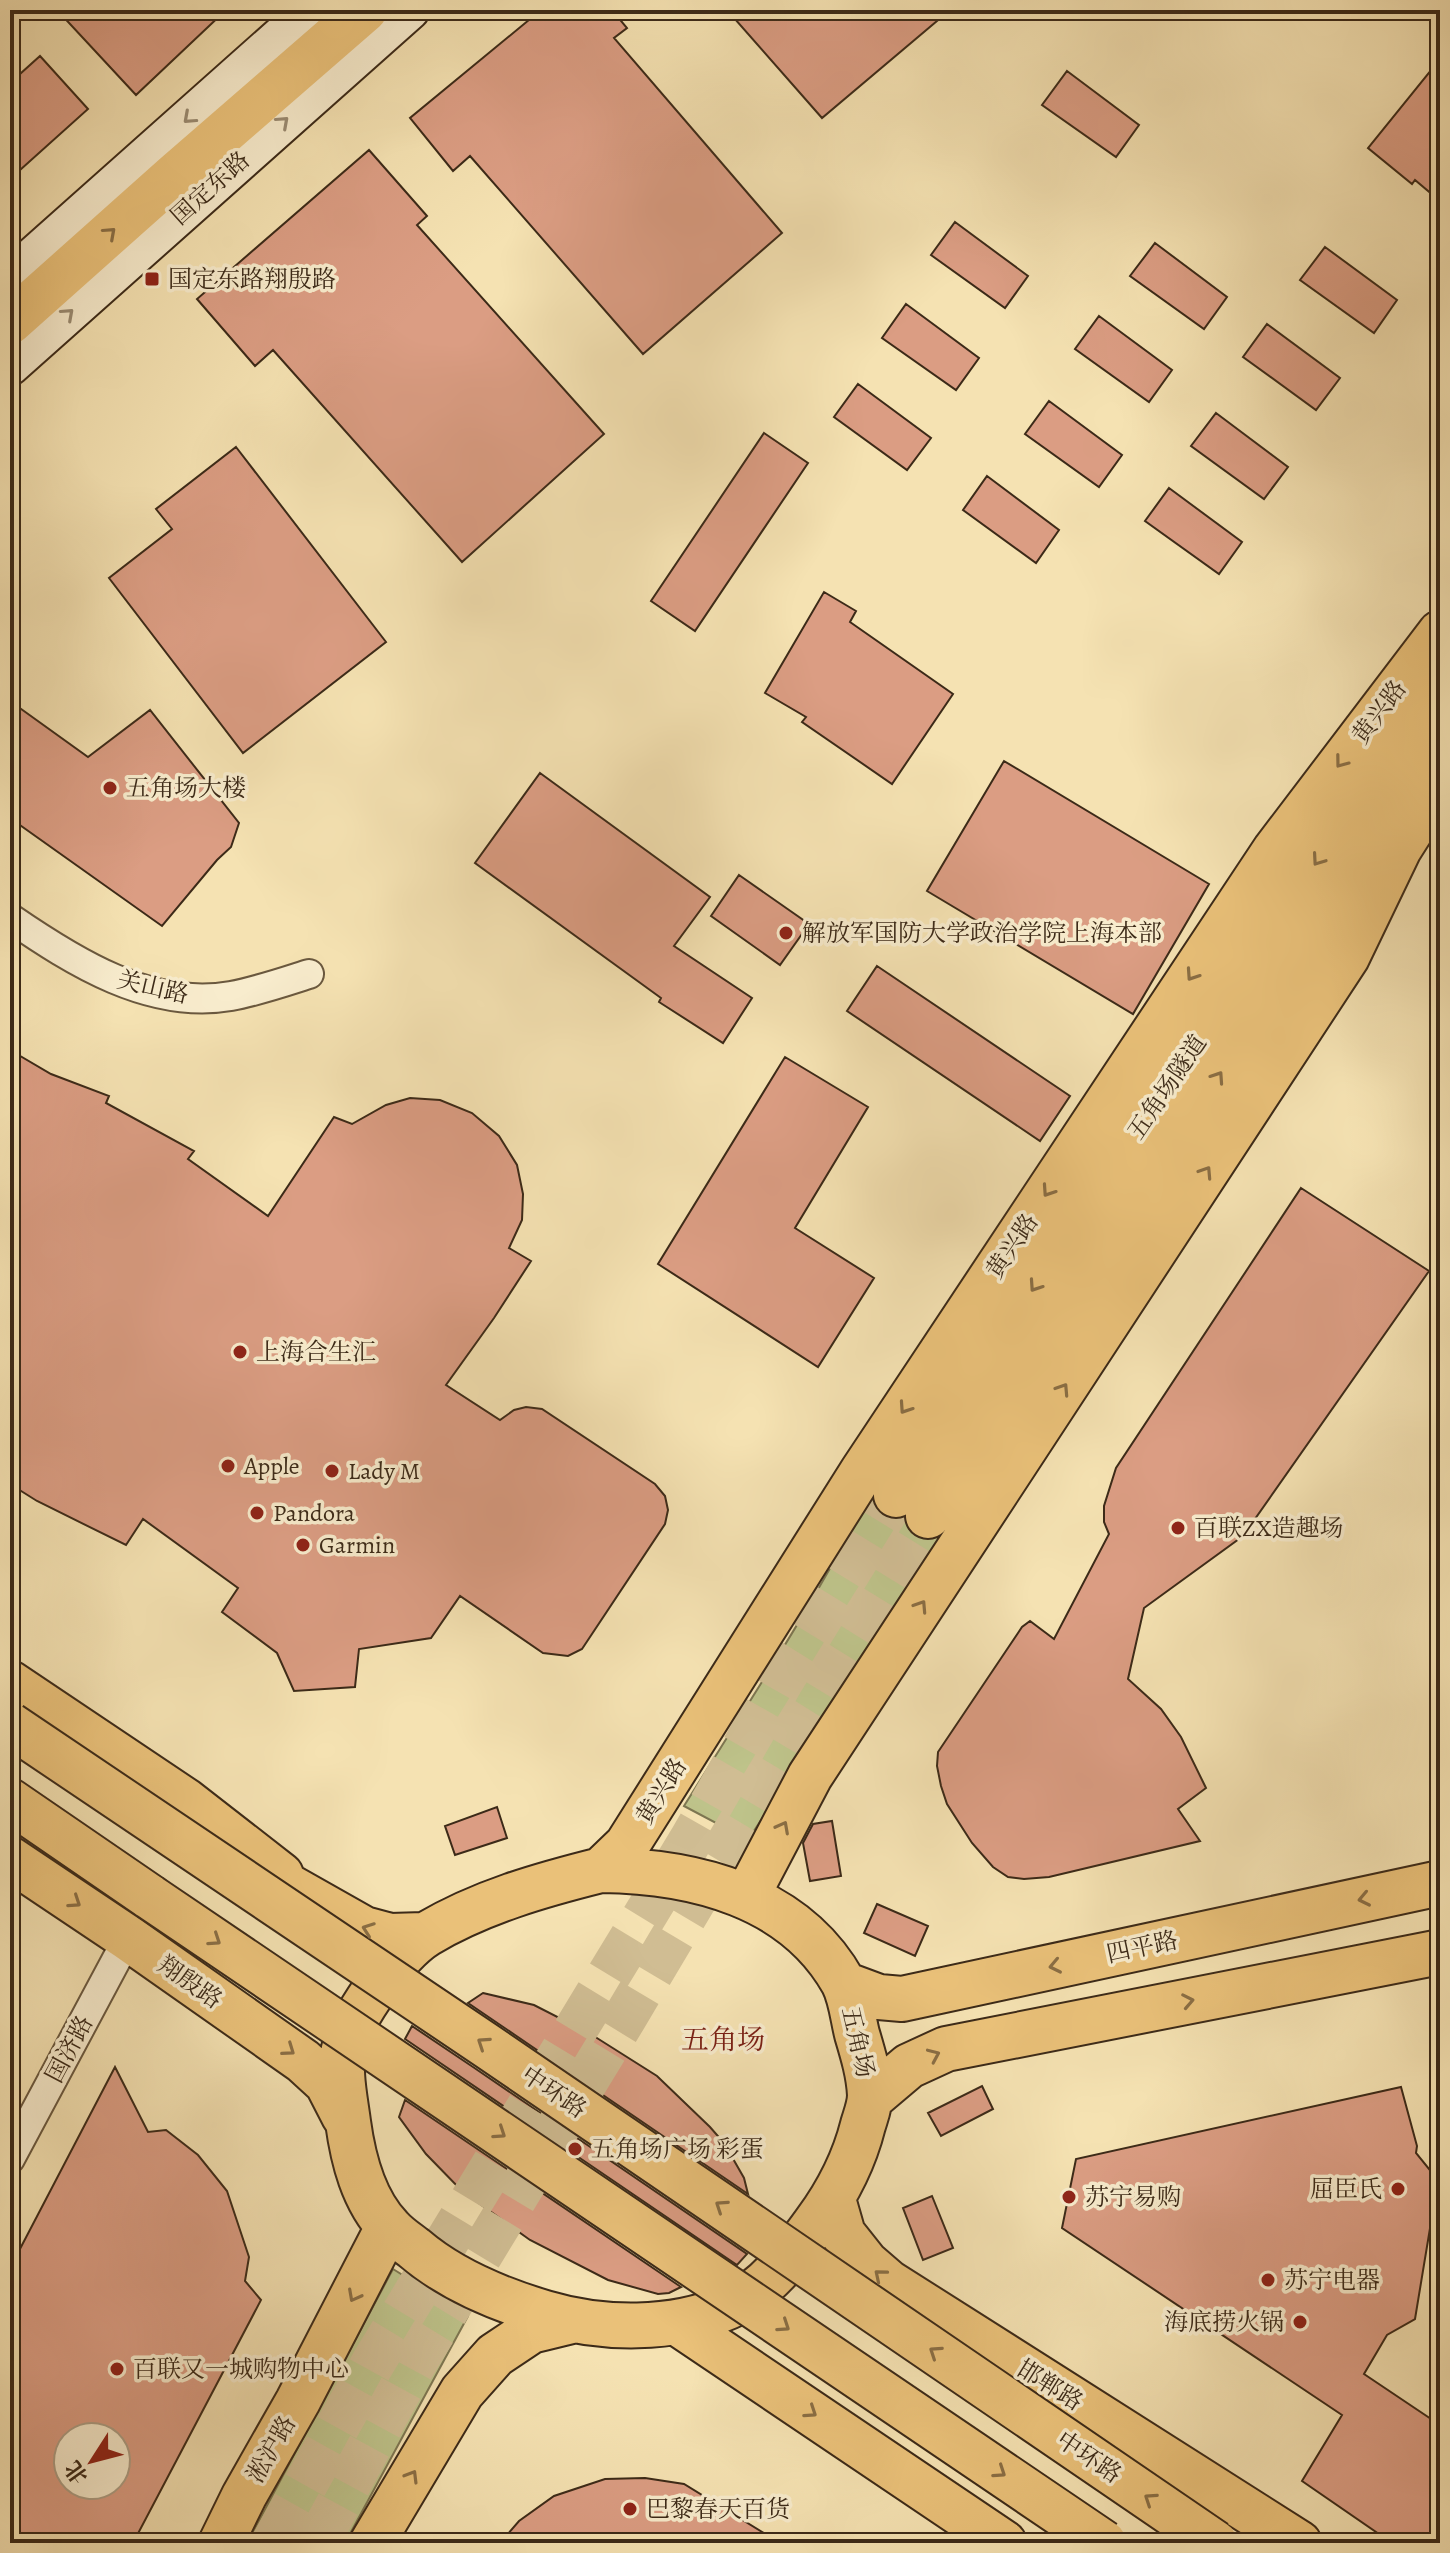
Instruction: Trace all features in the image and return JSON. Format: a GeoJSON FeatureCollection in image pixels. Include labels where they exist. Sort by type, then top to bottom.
{"type":"FeatureCollection","features":[{"type":"Feature","properties":{"kind":"main road"},"geometry":{"type":"LineString","coordinates":[[10,322],[365,10]]}},
{"type":"Feature","properties":{"kind":"main road","name":"黄兴路"},"geometry":{"type":"LineString","coordinates":[[601,1870],[627,1845],[862,1472],[1275,850],[1440,633]]}},
{"type":"Feature","properties":{"kind":"main road","name":"五角场隧道"},"geometry":{"type":"LineString","coordinates":[[1440,679],[912,1505],[1440,744]]}},
{"type":"Feature","properties":{"kind":"main road"},"geometry":{"type":"LineString","coordinates":[[747,1896],[804,1786],[1347,957],[1399,849],[1440,784]]}},
{"type":"Feature","properties":{"kind":"main road"},"geometry":{"type":"LineString","coordinates":[[10,1683],[186,1801],[317,1903]]}},
{"type":"Feature","properties":{"kind":"main road"},"geometry":{"type":"LineString","coordinates":[[10,1715],[174,1821],[364,1929],[390,1936],[424,1935]]}},
{"type":"Feature","properties":{"kind":"main road"},"geometry":{"type":"LineString","coordinates":[[10,1715],[185,1843]]}},
{"type":"Feature","properties":{"kind":"main road","name":"中环路"},"geometry":{"type":"LineString","coordinates":[[10,1725],[1215,2543]]}},
{"type":"Feature","properties":{"kind":"main road"},"geometry":{"type":"LineString","coordinates":[[10,1801],[1104,2543]]}},
{"type":"Feature","properties":{"kind":"main road"},"geometry":{"type":"LineString","coordinates":[[10,1818],[150,1897]]}},
{"type":"Feature","properties":{"kind":"main road","name":"翔殷路"},"geometry":{"type":"LineString","coordinates":[[10,1859],[303,2061],[327,2083],[348,2125]]}},
{"type":"Feature","properties":{"kind":"main road","name":"五角场"},"geometry":{"type":"LineString","coordinates":[[601,1870],[642,1870],[689,1879],[747,1896],[785,1918],[817,1948],[844,1984],[866,2068],[870,2099],[857,2150],[833,2199],[795,2250],[764,2284],[729,2307],[676,2322],[619,2325],[572,2321],[525,2307],[465,2280],[424,2257],[388,2227],[367,2193],[354,2160],[342,2073],[345,2046],[362,2010],[383,1977],[424,1935],[505,1896],[601,1870]]}},
{"type":"Feature","properties":{"kind":"main road","name":"四平路"},"geometry":{"type":"LineString","coordinates":[[844,1984],[879,1997],[902,1999],[1440,1883]]}},
{"type":"Feature","properties":{"kind":"main road"},"geometry":{"type":"LineString","coordinates":[[870,2099],[909,2066],[946,2049],[1440,1952]]}},
{"type":"Feature","properties":{"kind":"main road","name":"邯郸路"},"geometry":{"type":"LineString","coordinates":[[833,2199],[843,2234],[866,2263],[888,2282],[1299,2543]]}},
{"type":"Feature","properties":{"kind":"main road","name":"淞沪路"},"geometry":{"type":"LineString","coordinates":[[221,2543],[388,2227]]}},
{"type":"Feature","properties":{"kind":"main road"},"geometry":{"type":"LineString","coordinates":[[372,2543],[462,2392],[495,2355],[531,2331],[572,2321]]}},
{"type":"Feature","properties":{"kind":"main road"},"geometry":{"type":"LineString","coordinates":[[676,2322],[1004,2543]]}},
{"type":"Feature","properties":{"kind":"street"},"geometry":{"type":"LineString","coordinates":[[10,277],[310,10]]}},
{"type":"Feature","properties":{"kind":"street","name":"国定东路"},"geometry":{"type":"LineString","coordinates":[[10,366],[410,10]]}},
{"type":"Feature","properties":{"kind":"street","name":"关山路"},"geometry":{"type":"LineString","coordinates":[[10,918],[44,942],[113,980],[181,998],[230,996],[309,974]]}},
{"type":"Feature","properties":{"kind":"street","name":"国济路"},"geometry":{"type":"LineString","coordinates":[[10,2159],[128,1938]]}},
{"type":"Feature","properties":{"kind":"green space"},"geometry":{"type":"Polygon","coordinates":[[[871,1492],[944,1541],[748,1840],[684,1806],[805,1612],[871,1492]]]}},
{"type":"Feature","properties":{"kind":"green space"},"geometry":{"type":"Polygon","coordinates":[[[393,2269],[468,2316],[345,2543],[247,2543],[393,2269]]]}},
{"type":"Feature","properties":{"kind":"building"},"geometry":{"type":"Polygon","coordinates":[[[57,10],[226,10],[136,95],[57,10]]]}},
{"type":"Feature","properties":{"kind":"building"},"geometry":{"type":"Polygon","coordinates":[[[541,10],[612,10],[627,28],[614,38],[782,233],[643,354],[470,156],[453,171],[410,118],[541,10]]]}},
{"type":"Feature","properties":{"kind":"building"},"geometry":{"type":"Polygon","coordinates":[[[727,10],[950,10],[822,118],[727,10]]]}},
{"type":"Feature","properties":{"kind":"building"},"geometry":{"type":"Polygon","coordinates":[[[40,56],[88,109],[10,179],[10,83],[40,56]]]}},
{"type":"Feature","properties":{"kind":"building"},"geometry":{"type":"Polygon","coordinates":[[[1440,59],[1440,201],[1415,180],[1412,184],[1368,148],[1440,59]]]}},
{"type":"Feature","properties":{"kind":"building"},"geometry":{"type":"Polygon","coordinates":[[[1067,71],[1139,125],[1116,157],[1042,105],[1067,71]]]}},
{"type":"Feature","properties":{"kind":"building"},"geometry":{"type":"Polygon","coordinates":[[[369,150],[427,216],[417,225],[604,434],[462,562],[273,350],[255,366],[197,299],[369,150]]]}},
{"type":"Feature","properties":{"kind":"building"},"geometry":{"type":"Polygon","coordinates":[[[955,222],[1028,276],[1005,308],[931,255],[955,222]]]}},
{"type":"Feature","properties":{"kind":"building"},"geometry":{"type":"Polygon","coordinates":[[[1155,243],[1227,297],[1204,329],[1130,276],[1155,243]]]}},
{"type":"Feature","properties":{"kind":"building"},"geometry":{"type":"Polygon","coordinates":[[[1325,247],[1397,300],[1374,333],[1300,280],[1325,247]]]}},
{"type":"Feature","properties":{"kind":"building"},"geometry":{"type":"Polygon","coordinates":[[[906,304],[979,358],[956,390],[882,338],[906,304]]]}},
{"type":"Feature","properties":{"kind":"building"},"geometry":{"type":"Polygon","coordinates":[[[1099,316],[1172,370],[1149,402],[1075,349],[1099,316]]]}},
{"type":"Feature","properties":{"kind":"building"},"geometry":{"type":"Polygon","coordinates":[[[1267,324],[1340,378],[1316,410],[1243,357],[1267,324]]]}},
{"type":"Feature","properties":{"kind":"building"},"geometry":{"type":"Polygon","coordinates":[[[858,384],[931,438],[907,470],[834,417],[858,384]]]}},
{"type":"Feature","properties":{"kind":"building"},"geometry":{"type":"Polygon","coordinates":[[[1049,401],[1122,455],[1099,487],[1025,434],[1049,401]]]}},
{"type":"Feature","properties":{"kind":"building"},"geometry":{"type":"Polygon","coordinates":[[[1216,413],[1288,467],[1264,499],[1191,446],[1216,413]]]}},
{"type":"Feature","properties":{"kind":"building"},"geometry":{"type":"Polygon","coordinates":[[[764,433],[808,463],[695,631],[651,601],[764,433]]]}},
{"type":"Feature","properties":{"kind":"building"},"geometry":{"type":"Polygon","coordinates":[[[236,447],[386,642],[243,753],[109,578],[172,529],[156,509],[236,447]]]}},
{"type":"Feature","properties":{"kind":"building"},"geometry":{"type":"Polygon","coordinates":[[[987,476],[1059,530],[1036,563],[963,510],[987,476]]]}},
{"type":"Feature","properties":{"kind":"building"},"geometry":{"type":"Polygon","coordinates":[[[1169,488],[1242,542],[1219,574],[1145,521],[1169,488]]]}},
{"type":"Feature","properties":{"kind":"building"},"geometry":{"type":"Polygon","coordinates":[[[824,592],[856,611],[850,622],[953,694],[892,784],[802,722],[806,717],[765,693],[824,592]]]}},
{"type":"Feature","properties":{"kind":"building","name":"五角场大楼"},"geometry":{"type":"Polygon","coordinates":[[[10,701],[88,757],[150,710],[239,823],[231,847],[162,926],[10,818],[10,701]]]}},
{"type":"Feature","properties":{"kind":"building"},"geometry":{"type":"Polygon","coordinates":[[[1004,761],[1209,884],[1133,1014],[927,891],[1004,761]]]}},
{"type":"Feature","properties":{"kind":"building"},"geometry":{"type":"Polygon","coordinates":[[[540,773],[710,897],[674,946],[752,998],[723,1043],[659,1002],[661,998],[475,863],[540,773]]]}},
{"type":"Feature","properties":{"kind":"building"},"geometry":{"type":"Polygon","coordinates":[[[739,875],[809,924],[780,965],[711,916],[739,875]]]}},
{"type":"Feature","properties":{"kind":"building"},"geometry":{"type":"Polygon","coordinates":[[[877,966],[1070,1096],[1040,1141],[847,1011],[877,966]]]}},
{"type":"Feature","properties":{"kind":"building","name":"上海合生汇"},"geometry":{"type":"Polygon","coordinates":[[[10,1050],[51,1074],[109,1096],[106,1103],[194,1151],[188,1159],[268,1216],[334,1117],[352,1124],[386,1105],[410,1098],[440,1100],[472,1113],[499,1136],[517,1165],[523,1194],[522,1220],[509,1248],[531,1261],[446,1385],[500,1420],[514,1410],[526,1407],[542,1409],[655,1484],[665,1496],[668,1510],[665,1524],[582,1649],[568,1656],[543,1653],[460,1596],[431,1638],[359,1649],[355,1687],[294,1691],[277,1653],[222,1612],[238,1588],[143,1519],[126,1545],[37,1501],[10,1484],[10,1050]]]}},
{"type":"Feature","properties":{"kind":"building"},"geometry":{"type":"Polygon","coordinates":[[[785,1057],[868,1107],[795,1228],[874,1278],[818,1367],[658,1264],[785,1057]]]}},
{"type":"Feature","properties":{"kind":"building","name":"百联ZX造趣场"},"geometry":{"type":"Polygon","coordinates":[[[1301,1188],[1429,1271],[1243,1536],[1144,1608],[1128,1679],[1161,1709],[1181,1737],[1206,1788],[1178,1809],[1200,1841],[1049,1877],[1008,1877],[993,1867],[972,1843],[947,1804],[937,1766],[938,1752],[1022,1627],[1030,1621],[1054,1639],[1109,1534],[1104,1522],[1104,1506],[1116,1468],[1301,1188]]]}},
{"type":"Feature","properties":{"kind":"building"},"geometry":{"type":"Polygon","coordinates":[[[497,1807],[507,1838],[455,1855],[445,1826],[497,1807]]]}},
{"type":"Feature","properties":{"kind":"building"},"geometry":{"type":"Polygon","coordinates":[[[832,1821],[841,1876],[810,1881],[803,1843],[813,1824],[832,1821]]]}},
{"type":"Feature","properties":{"kind":"building"},"geometry":{"type":"Polygon","coordinates":[[[877,1904],[928,1926],[915,1956],[864,1933],[877,1904]]]}},
{"type":"Feature","properties":{"kind":"building"},"geometry":{"type":"Polygon","coordinates":[[[483,1993],[534,2005],[589,2033],[657,2076],[724,2143],[744,2178],[748,2194],[468,2003],[483,1993]]]}},
{"type":"Feature","properties":{"kind":"building"},"geometry":{"type":"Polygon","coordinates":[[[412,2026],[747,2254],[737,2265],[405,2039],[412,2026]]]}},
{"type":"Feature","properties":{"kind":"building","name":"百联又一城购物中心"},"geometry":{"type":"Polygon","coordinates":[[[115,2067],[148,2132],[166,2130],[198,2155],[227,2191],[249,2257],[245,2281],[261,2300],[133,2543],[10,2543],[10,2268],[115,2067]]]}},
{"type":"Feature","properties":{"kind":"building"},"geometry":{"type":"Polygon","coordinates":[[[982,2086],[993,2109],[941,2136],[928,2113],[982,2086]]]}},
{"type":"Feature","properties":{"kind":"building","name":"苏宁电器"},"geometry":{"type":"Polygon","coordinates":[[[1401,2087],[1417,2146],[1416,2153],[1438,2180],[1415,2319],[1387,2335],[1364,2374],[1440,2425],[1440,2543],[1392,2543],[1302,2481],[1342,2415],[1062,2228],[1076,2159],[1401,2087]]]}},
{"type":"Feature","properties":{"kind":"building"},"geometry":{"type":"Polygon","coordinates":[[[405,2100],[681,2287],[658,2294],[608,2280],[530,2240],[462,2191],[426,2154],[399,2117],[405,2100]]]}},
{"type":"Feature","properties":{"kind":"building"},"geometry":{"type":"Polygon","coordinates":[[[932,2196],[953,2248],[923,2260],[903,2208],[932,2196]]]}},
{"type":"Feature","properties":{"kind":"building","name":"巴黎春天百货"},"geometry":{"type":"Polygon","coordinates":[[[645,2478],[684,2484],[780,2543],[500,2543],[519,2521],[554,2496],[605,2479],[645,2478]]]}},
{"type":"Feature","properties":{"kind":"tunnel"},"geometry":{"type":"LineString","coordinates":[[273,2543],[373,2363],[896,1495]]}},
{"type":"Feature","properties":{"kind":"tunnel"},"geometry":{"type":"LineString","coordinates":[[317,2543],[413,2366],[793,1734],[928,1516]]}},
{"type":"Feature","properties":{"kind":"place","name":"国定东路翔殷路"},"geometry":{"type":"Point","coordinates":[152,279]}},
{"type":"Feature","properties":{"kind":"place","name":"五角场大楼"},"geometry":{"type":"Point","coordinates":[110,788]}},
{"type":"Feature","properties":{"kind":"place","name":"解放军国防大学政治学院上海本部"},"geometry":{"type":"Point","coordinates":[786,933]}},
{"type":"Feature","properties":{"kind":"place","name":"上海合生汇"},"geometry":{"type":"Point","coordinates":[240,1352]}},
{"type":"Feature","properties":{"kind":"place","name":"Apple"},"geometry":{"type":"Point","coordinates":[228,1466]}},
{"type":"Feature","properties":{"kind":"place","name":"Lady M"},"geometry":{"type":"Point","coordinates":[332,1471]}},
{"type":"Feature","properties":{"kind":"place","name":"Pandora"},"geometry":{"type":"Point","coordinates":[257,1513]}},
{"type":"Feature","properties":{"kind":"place","name":"百联ZX造趣场"},"geometry":{"type":"Point","coordinates":[1178,1528]}},
{"type":"Feature","properties":{"kind":"place","name":"Garmin"},"geometry":{"type":"Point","coordinates":[303,1545]}},
{"type":"Feature","properties":{"kind":"place","name":"五角场广场 彩蛋"},"geometry":{"type":"Point","coordinates":[575,2149]}},
{"type":"Feature","properties":{"kind":"place","name":"屈臣氏"},"geometry":{"type":"Point","coordinates":[1398,2189]}},
{"type":"Feature","properties":{"kind":"place","name":"苏宁易购"},"geometry":{"type":"Point","coordinates":[1069,2197]}},
{"type":"Feature","properties":{"kind":"place","name":"苏宁电器"},"geometry":{"type":"Point","coordinates":[1268,2280]}},
{"type":"Feature","properties":{"kind":"place","name":"海底捞火锅"},"geometry":{"type":"Point","coordinates":[1300,2322]}},
{"type":"Feature","properties":{"kind":"place","name":"百联又一城购物中心"},"geometry":{"type":"Point","coordinates":[117,2369]}},
{"type":"Feature","properties":{"kind":"place","name":"巴黎春天百货"},"geometry":{"type":"Point","coordinates":[630,2509]}},
{"type":"Feature","properties":{"kind":"district","name":"五角场"},"geometry":{"type":"Point","coordinates":[723,2040]}}]}
